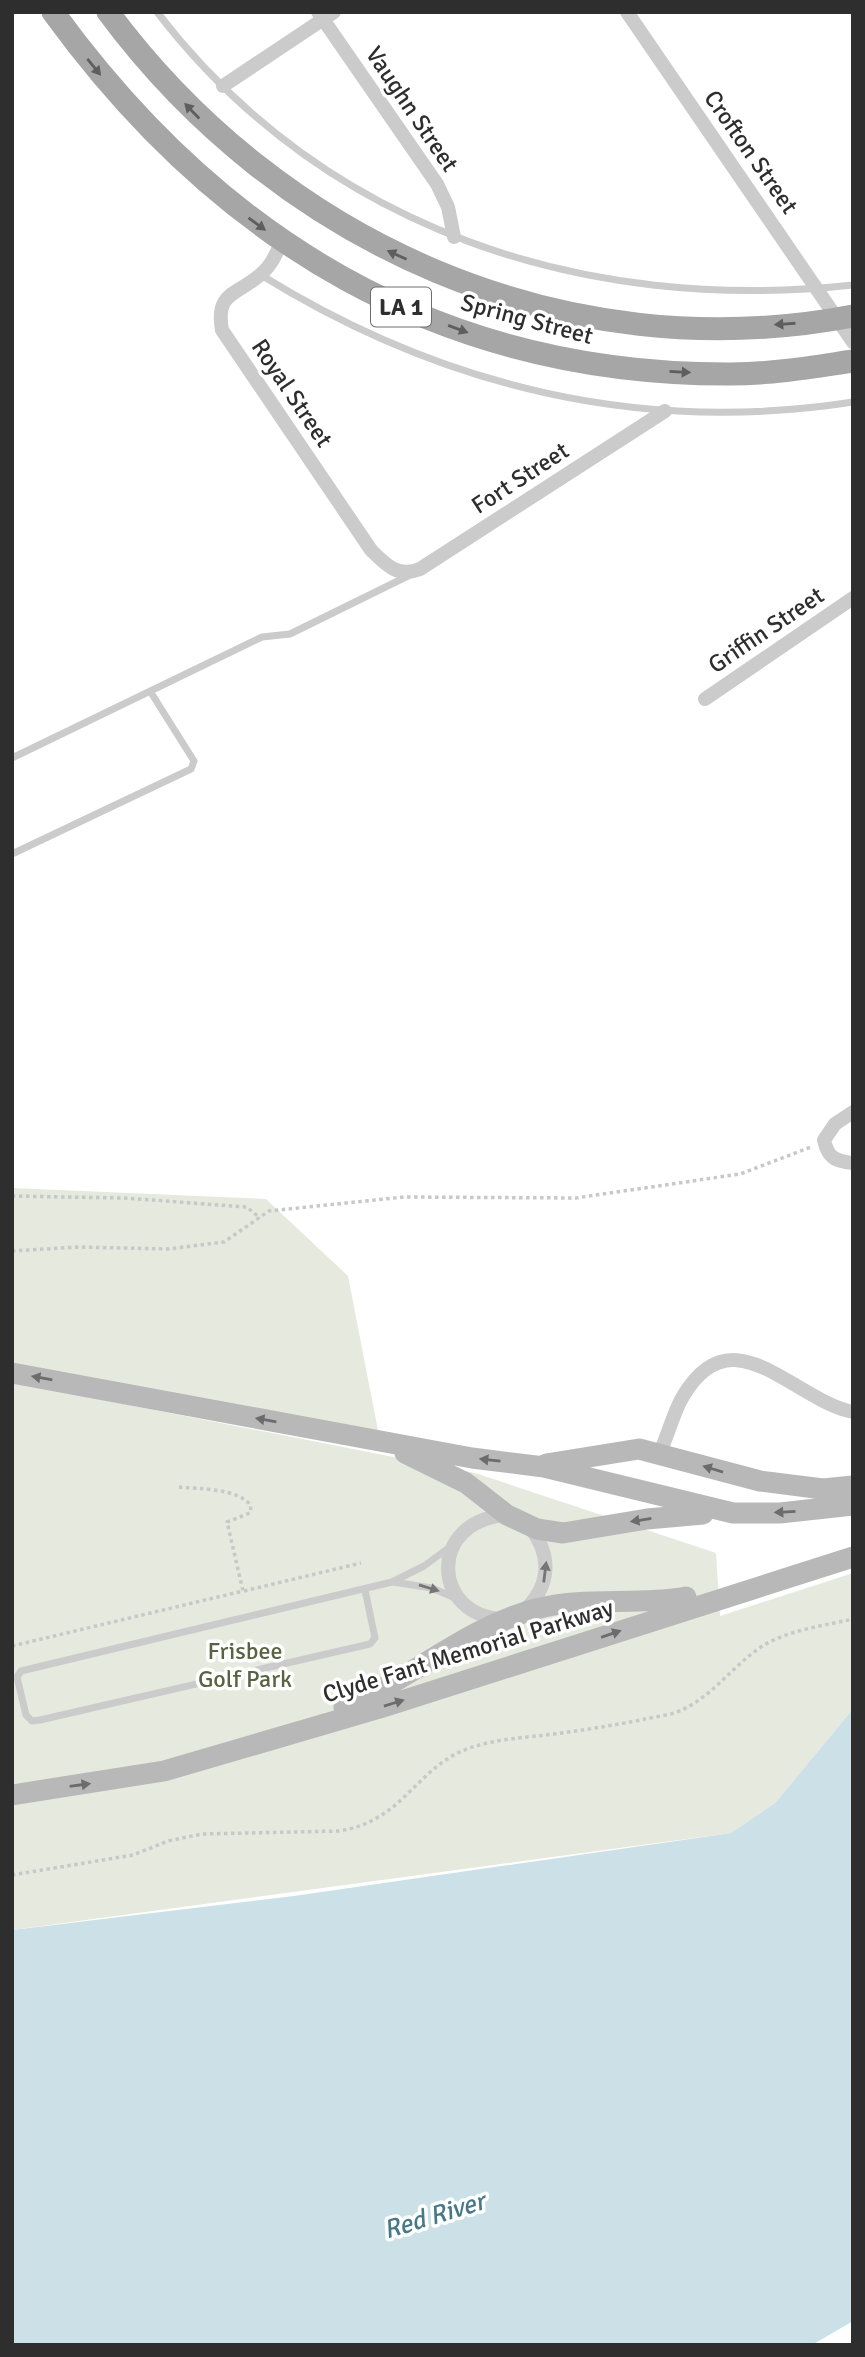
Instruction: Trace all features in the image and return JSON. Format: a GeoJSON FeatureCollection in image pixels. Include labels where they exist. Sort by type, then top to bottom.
{"type":"FeatureCollection","features":[{"type":"Feature","properties":{"kind":"main road","name":"Spring Street"},"geometry":{"type":"LineString","coordinates":[[53,12],[122,102],[212,189],[281,241],[354,284],[422,316],[475,336],[548,355],[645,370],[733,374],[779,372],[853,361]]}},
{"type":"Feature","properties":{"kind":"main road","name":"Spring Street"},"geometry":{"type":"LineString","coordinates":[[108,12],[163,80],[241,155],[329,218],[382,248],[438,274],[496,294],[615,321],[675,327],[735,328],[845,318]]}},
{"type":"Feature","properties":{"kind":"main road"},"geometry":{"type":"LineString","coordinates":[[12,1373],[380,1441],[523,1464],[733,1513]]}},
{"type":"Feature","properties":{"kind":"main road"},"geometry":{"type":"LineString","coordinates":[[380,1441],[466,1483],[507,1515],[530,1527],[563,1533],[647,1519],[733,1513],[780,1513],[853,1505]]}},
{"type":"Feature","properties":{"kind":"main road"},"geometry":{"type":"LineString","coordinates":[[523,1464],[551,1464],[627,1450],[660,1452],[760,1481],[823,1489],[853,1486]]}},
{"type":"Feature","properties":{"kind":"main road","name":"Clyde Fant Memorial Parkway"},"geometry":{"type":"LineString","coordinates":[[12,1795],[164,1771],[533,1660],[853,1557]]}},
{"type":"Feature","properties":{"kind":"main road"},"geometry":{"type":"LineString","coordinates":[[249,1746],[399,1681],[479,1629],[514,1616],[568,1604],[663,1601],[825,1565]]}},
{"type":"Feature","properties":{"kind":"street","name":"Crofton Street"},"geometry":{"type":"LineString","coordinates":[[627,12],[817,287],[845,318],[853,342]]}},
{"type":"Feature","properties":{"kind":"street"},"geometry":{"type":"LineString","coordinates":[[223,86],[325,15]]}},
{"type":"Feature","properties":{"kind":"street","name":"Vaughn Street"},"geometry":{"type":"LineString","coordinates":[[325,15],[437,184],[448,207],[454,237]]}},
{"type":"Feature","properties":{"kind":"street","name":"Royal Street"},"geometry":{"type":"LineString","coordinates":[[281,241],[274,260],[261,275],[228,297],[221,305],[222,330],[371,550],[396,571]]}},
{"type":"Feature","properties":{"kind":"street","name":"Fort Street"},"geometry":{"type":"LineString","coordinates":[[396,571],[412,572],[420,569],[665,411]]}},
{"type":"Feature","properties":{"kind":"street","name":"Griffin Street"},"geometry":{"type":"LineString","coordinates":[[705,699],[853,598]]}},
{"type":"Feature","properties":{"kind":"street"},"geometry":{"type":"LineString","coordinates":[[853,1112],[835,1124],[824,1140],[827,1153],[835,1161],[853,1163]]}},
{"type":"Feature","properties":{"kind":"street"},"geometry":{"type":"LineString","coordinates":[[660,1452],[681,1400],[694,1380],[711,1365],[725,1360],[749,1360],[853,1412]]}},
{"type":"Feature","properties":{"kind":"street"},"geometry":{"type":"LineString","coordinates":[[507,1515],[482,1519],[470,1525],[454,1544],[448,1566],[450,1582],[463,1602],[479,1614],[514,1616],[538,1594],[547,1573],[544,1551],[530,1527]]}},
{"type":"Feature","properties":{"kind":"lane"},"geometry":{"type":"LineString","coordinates":[[157,12],[223,86],[273,132],[330,174],[387,207],[454,237],[547,268],[628,284],[717,289],[853,285]]}},
{"type":"Feature","properties":{"kind":"lane"},"geometry":{"type":"LineString","coordinates":[[261,275],[337,320],[451,368],[536,393],[597,404],[665,411],[759,411],[853,402]]}},
{"type":"Feature","properties":{"kind":"lane"},"geometry":{"type":"LineString","coordinates":[[12,758],[262,637],[290,634],[420,569]]}},
{"type":"Feature","properties":{"kind":"lane"},"geometry":{"type":"LineString","coordinates":[[12,854],[191,769],[194,761],[150,691]]}},
{"type":"Feature","properties":{"kind":"lane"},"geometry":{"type":"LineString","coordinates":[[365,1590],[375,1638],[370,1644],[40,1720],[32,1721],[27,1718],[17,1677],[21,1671],[365,1590],[392,1582],[424,1566],[454,1544]]}},
{"type":"Feature","properties":{"kind":"lane"},"geometry":{"type":"LineString","coordinates":[[392,1582],[432,1588],[463,1602]]}},
{"type":"Feature","properties":{"kind":"path"},"geometry":{"type":"LineString","coordinates":[[12,1251],[78,1247],[168,1249],[224,1242],[269,1211],[404,1197],[576,1198],[740,1174],[800,1154],[824,1140]]}},
{"type":"Feature","properties":{"kind":"path"},"geometry":{"type":"LineString","coordinates":[[12,1196],[123,1198],[247,1207],[260,1218]]}},
{"type":"Feature","properties":{"kind":"path"},"geometry":{"type":"LineString","coordinates":[[178,1487],[229,1494],[247,1500],[251,1506],[250,1513],[227,1522],[243,1591]]}},
{"type":"Feature","properties":{"kind":"path"},"geometry":{"type":"LineString","coordinates":[[12,1646],[361,1563]]}},
{"type":"Feature","properties":{"kind":"path"},"geometry":{"type":"LineString","coordinates":[[12,1875],[133,1855],[168,1841],[202,1834],[339,1831],[360,1828],[378,1819],[413,1792],[437,1767],[462,1751],[506,1740],[597,1729],[676,1713],[707,1696],[761,1647],[788,1634],[853,1619]]}},
{"type":"Feature","properties":{"kind":"green space"},"geometry":{"type":"Polygon","coordinates":[[[12,1188],[266,1199],[348,1276],[380,1441],[12,1364],[12,1188]]]}},
{"type":"Feature","properties":{"kind":"green space","name":"Frisbee Golf Park"},"geometry":{"type":"Polygon","coordinates":[[[12,1382],[475,1473],[716,1553],[720,1616],[853,1573],[853,1709],[775,1803],[731,1833],[12,1930],[12,1382]]]}},
{"type":"Feature","properties":{"kind":"water","name":"Red River"},"geometry":{"type":"Polygon","coordinates":[[[853,1709],[853,2321],[812,2345],[12,2345],[12,1930],[294,1896],[731,1833],[775,1803],[853,1709]]]}}]}
